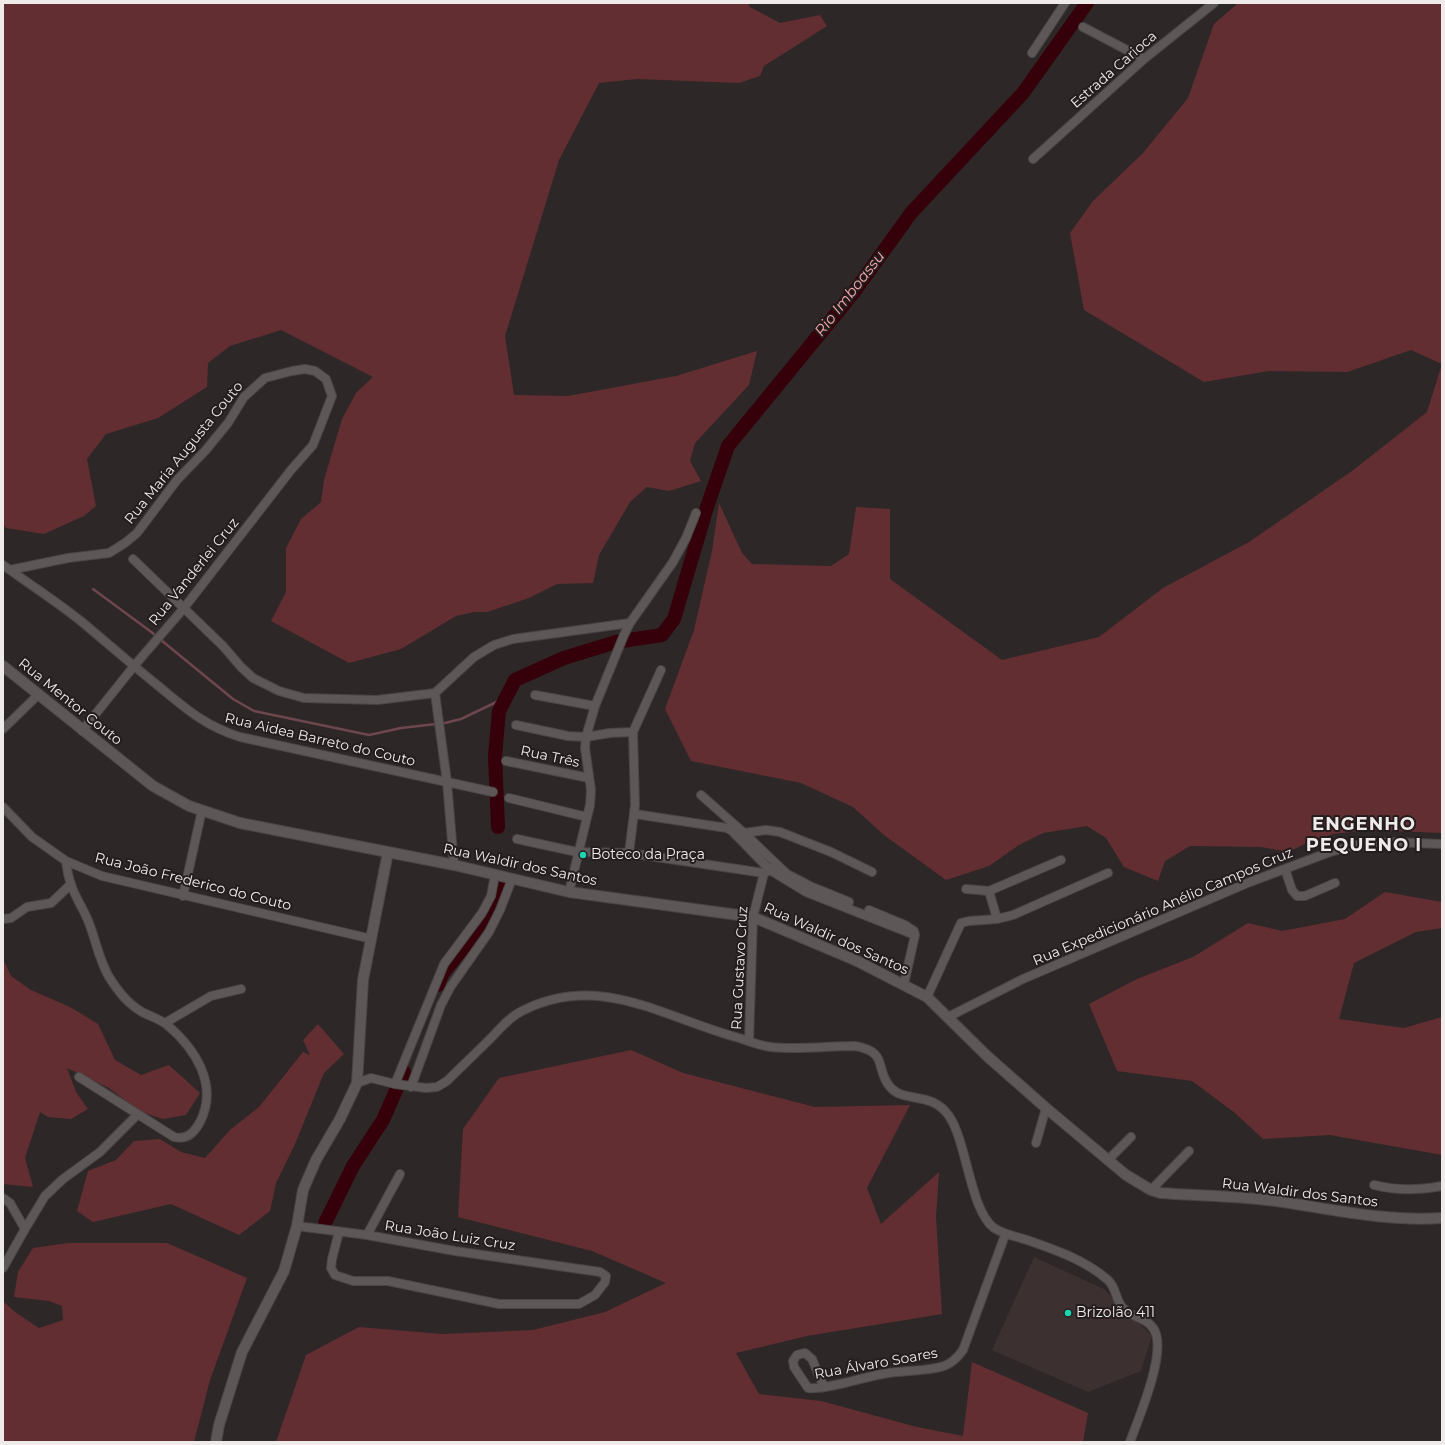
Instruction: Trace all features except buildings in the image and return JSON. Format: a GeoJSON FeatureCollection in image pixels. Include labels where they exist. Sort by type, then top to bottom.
{"type":"FeatureCollection","features":[{"type":"Feature","properties":{"kind":"street"},"geometry":{"type":"LineString","coordinates":[[1032,54],[1065,3]]}},
{"type":"Feature","properties":{"kind":"street","name":"Estrada Carioca"},"geometry":{"type":"LineString","coordinates":[[1033,160],[1144,59],[1214,3]]}},
{"type":"Feature","properties":{"kind":"street"},"geometry":{"type":"LineString","coordinates":[[1083,27],[1144,59]]}},
{"type":"Feature","properties":{"kind":"street","name":"Rua Maria Augusta Couto"},"geometry":{"type":"LineString","coordinates":[[10,570],[68,558],[109,553],[137,534],[177,480],[205,451],[228,423],[244,397],[265,378],[305,369],[315,371],[322,376],[330,388],[332,396],[322,427]]}},
{"type":"Feature","properties":{"kind":"street","name":"Rua Vanderlei Cruz"},"geometry":{"type":"LineString","coordinates":[[82,731],[134,666],[184,608],[291,470],[313,445],[322,427]]}},
{"type":"Feature","properties":{"kind":"street"},"geometry":{"type":"LineString","coordinates":[[569,892],[577,852],[587,817],[591,790],[586,737],[595,706],[630,623],[673,562],[686,538],[696,513]]}},
{"type":"Feature","properties":{"kind":"street"},"geometry":{"type":"LineString","coordinates":[[133,559],[223,646],[241,667],[254,678],[279,691],[304,698],[330,700],[377,700],[435,693],[474,657],[494,645],[513,639],[630,623]]}},
{"type":"Feature","properties":{"kind":"street","name":"Rua Aidea Barreto do Couto"},"geometry":{"type":"LineString","coordinates":[[3,565],[40,589],[205,723],[221,731],[240,737],[493,792]]}},
{"type":"Feature","properties":{"kind":"street","name":"Rua Mentor Couto"},"geometry":{"type":"LineString","coordinates":[[3,666],[120,760]]}},
{"type":"Feature","properties":{"kind":"street"},"geometry":{"type":"LineString","coordinates":[[629,853],[635,814],[633,732],[661,670]]}},
{"type":"Feature","properties":{"kind":"street"},"geometry":{"type":"LineString","coordinates":[[435,693],[447,782],[454,865]]}},
{"type":"Feature","properties":{"kind":"street"},"geometry":{"type":"LineString","coordinates":[[3,729],[38,695]]}},
{"type":"Feature","properties":{"kind":"street"},"geometry":{"type":"LineString","coordinates":[[534,695],[595,706]]}},
{"type":"Feature","properties":{"kind":"street"},"geometry":{"type":"LineString","coordinates":[[516,725],[568,736],[586,737],[610,733],[633,732]]}},
{"type":"Feature","properties":{"kind":"street","name":"Rua Waldir dos Santos"},"geometry":{"type":"LineString","coordinates":[[120,760],[153,786],[172,798],[240,823],[454,865],[569,892],[753,917],[857,961],[927,997],[987,1056],[1046,1108],[1126,1175],[1151,1190],[1161,1193],[1276,1201],[1378,1217],[1426,1219],[1442,1218]]}},
{"type":"Feature","properties":{"kind":"street","name":"Rua Três"},"geometry":{"type":"LineString","coordinates":[[506,760],[589,778]]}},
{"type":"Feature","properties":{"kind":"street","name":"Rua Waldir dos Santos"},"geometry":{"type":"LineString","coordinates":[[701,795],[744,833],[770,869]]}},
{"type":"Feature","properties":{"kind":"street"},"geometry":{"type":"LineString","coordinates":[[509,798],[587,817]]}},
{"type":"Feature","properties":{"kind":"street","name":"Rua João Frederico do Couto"},"geometry":{"type":"LineString","coordinates":[[3,808],[32,837],[66,861],[102,876],[372,939]]}},
{"type":"Feature","properties":{"kind":"street"},"geometry":{"type":"LineString","coordinates":[[183,896],[202,810]]}},
{"type":"Feature","properties":{"kind":"street","name":"Rua Waldir dos Santos"},"geometry":{"type":"LineString","coordinates":[[635,814],[727,828],[732,831],[777,876],[806,892],[915,933],[904,984]]}},
{"type":"Feature","properties":{"kind":"street"},"geometry":{"type":"LineString","coordinates":[[744,833],[766,830],[780,832],[832,852],[872,872]]}},
{"type":"Feature","properties":{"kind":"street","name":"Rua Waldir dos Santos"},"geometry":{"type":"LineString","coordinates":[[517,839],[577,852],[629,853],[770,869]]}},
{"type":"Feature","properties":{"kind":"street","name":"Rua Expedicionário Anélio Campos Cruz"},"geometry":{"type":"LineString","coordinates":[[948,1017],[1037,973],[1250,882],[1285,869],[1360,844],[1390,842],[1442,844]]}},
{"type":"Feature","properties":{"kind":"street"},"geometry":{"type":"LineString","coordinates":[[216,1442],[219,1425],[242,1352],[284,1271],[297,1226],[303,1190],[316,1160],[340,1119],[357,1083],[363,980],[388,852]]}},
{"type":"Feature","properties":{"kind":"street"},"geometry":{"type":"LineString","coordinates":[[966,889],[989,891],[1061,860]]}},
{"type":"Feature","properties":{"kind":"street"},"geometry":{"type":"LineString","coordinates":[[66,861],[70,884],[89,921],[108,974],[118,991],[141,1011],[165,1023],[184,1042],[201,1068],[208,1086],[203,1116],[189,1136],[181,1139],[174,1137],[79,1077]]}},
{"type":"Feature","properties":{"kind":"street","name":"Rua Gustavo Cruz"},"geometry":{"type":"LineString","coordinates":[[749,1041],[753,917],[770,869]]}},
{"type":"Feature","properties":{"kind":"street"},"geometry":{"type":"LineString","coordinates":[[1285,869],[1292,890],[1298,896],[1305,896],[1335,883]]}},
{"type":"Feature","properties":{"kind":"street"},"geometry":{"type":"LineString","coordinates":[[927,997],[956,930],[961,923],[997,919],[1013,915],[1108,873]]}},
{"type":"Feature","properties":{"kind":"street"},"geometry":{"type":"LineString","coordinates":[[395,1084],[444,964],[482,913],[491,896],[495,875]]}},
{"type":"Feature","properties":{"kind":"street"},"geometry":{"type":"LineString","coordinates":[[411,1087],[441,1005],[451,986],[488,932],[500,910],[512,879]]}},
{"type":"Feature","properties":{"kind":"street"},"geometry":{"type":"LineString","coordinates":[[3,919],[10,918],[27,907],[51,903],[70,884]]}},
{"type":"Feature","properties":{"kind":"street"},"geometry":{"type":"LineString","coordinates":[[989,891],[997,919]]}},
{"type":"Feature","properties":{"kind":"street"},"geometry":{"type":"LineString","coordinates":[[165,1023],[211,996],[241,989]]}},
{"type":"Feature","properties":{"kind":"street"},"geometry":{"type":"LineString","coordinates":[[357,1083],[371,1078],[411,1087],[437,1087],[447,1081],[520,1011],[542,1001],[570,995],[592,995],[627,1000],[651,1006],[678,1018],[770,1047],[855,1046],[867,1048],[875,1053],[879,1059],[886,1081],[892,1089],[898,1093],[935,1102],[950,1117],[957,1134],[981,1210],[987,1221],[1005,1235],[1057,1250],[1085,1263],[1114,1286],[1117,1298],[1124,1310],[1143,1319],[1156,1334],[1157,1346],[1154,1371],[1130,1442]]}},
{"type":"Feature","properties":{"kind":"street"},"geometry":{"type":"LineString","coordinates":[[1036,1143],[1046,1108]]}},
{"type":"Feature","properties":{"kind":"street"},"geometry":{"type":"LineString","coordinates":[[3,1268],[45,1196],[63,1179],[100,1152],[137,1115]]}},
{"type":"Feature","properties":{"kind":"street"},"geometry":{"type":"LineString","coordinates":[[1108,1160],[1131,1137]]}},
{"type":"Feature","properties":{"kind":"street"},"geometry":{"type":"LineString","coordinates":[[1151,1190],[1189,1151]]}},
{"type":"Feature","properties":{"kind":"street"},"geometry":{"type":"LineString","coordinates":[[367,1235],[400,1174]]}},
{"type":"Feature","properties":{"kind":"street"},"geometry":{"type":"LineString","coordinates":[[1374,1185],[1392,1189],[1413,1190],[1442,1186]]}},
{"type":"Feature","properties":{"kind":"street"},"geometry":{"type":"LineString","coordinates":[[3,1198],[10,1203],[25,1229]]}},
{"type":"Feature","properties":{"kind":"street","name":"Rua João Luiz Cruz"},"geometry":{"type":"LineString","coordinates":[[297,1226],[367,1235],[455,1251],[600,1272],[606,1276],[601,1288],[595,1296],[579,1304],[499,1304],[388,1280],[353,1281],[334,1275],[331,1268],[339,1232]]}},
{"type":"Feature","properties":{"kind":"street","name":"Rua Álvaro Soares"},"geometry":{"type":"LineString","coordinates":[[824,1387],[812,1358],[805,1353],[797,1355],[793,1361],[794,1367],[808,1388],[824,1387],[884,1374],[927,1369],[945,1365],[954,1361],[963,1350],[1005,1235]]}},
{"type":"Feature","properties":{"kind":"shaded area"},"geometry":{"type":"Polygon","coordinates":[[[3,3],[748,3],[750,7],[780,23],[820,15],[827,26],[764,66],[760,76],[739,83],[637,79],[599,83],[559,160],[505,336],[514,395],[568,396],[676,376],[757,351],[749,385],[695,443],[690,461],[701,481],[669,491],[647,487],[630,502],[599,555],[593,583],[557,584],[529,598],[487,612],[474,612],[456,616],[401,649],[349,663],[271,621],[286,592],[286,548],[301,519],[321,502],[324,480],[342,419],[356,393],[373,377],[281,330],[230,346],[208,363],[207,387],[158,418],[106,434],[87,459],[96,506],[84,516],[44,534],[6,528],[3,523],[3,3]]]}},
{"type":"Feature","properties":{"kind":"shaded area"},"geometry":{"type":"Polygon","coordinates":[[[1238,3],[1442,3],[1442,364],[1411,350],[1347,372],[1269,371],[1204,382],[1084,310],[1070,233],[1093,201],[1143,153],[1188,98],[1214,24],[1238,3]]]}},
{"type":"Feature","properties":{"kind":"shaded area"},"geometry":{"type":"Polygon","coordinates":[[[1442,364],[1442,833],[1369,830],[1333,834],[1308,842],[1289,852],[1261,847],[1190,846],[1165,861],[1158,881],[1124,867],[1106,838],[1087,826],[1043,833],[1019,845],[989,866],[946,880],[884,835],[853,807],[801,783],[691,761],[665,709],[694,630],[712,551],[719,503],[742,553],[752,564],[831,566],[849,554],[856,507],[890,509],[890,579],[1002,660],[1099,637],[1163,588],[1249,542],[1352,471],[1427,412],[1442,364]]]}},
{"type":"Feature","properties":{"kind":"shaded area"},"geometry":{"type":"Polygon","coordinates":[[[1385,892],[1442,902],[1442,928],[1416,932],[1354,963],[1339,1019],[1404,1028],[1442,1017],[1442,1155],[1330,1135],[1263,1139],[1235,1113],[1192,1081],[1117,1071],[1089,1004],[1137,979],[1193,957],[1248,923],[1282,931],[1345,919],[1385,892]]]}},
{"type":"Feature","properties":{"kind":"shaded area"},"geometry":{"type":"Polygon","coordinates":[[[3,959],[11,976],[31,990],[70,1007],[98,1024],[115,1060],[141,1075],[169,1065],[200,1093],[186,1115],[163,1119],[141,1112],[109,1088],[67,1068],[76,1092],[88,1109],[71,1119],[48,1117],[40,1112],[25,1158],[33,1187],[3,1184],[3,959]]]}},
{"type":"Feature","properties":{"kind":"shaded area"},"geometry":{"type":"Polygon","coordinates":[[[318,1024],[344,1054],[324,1073],[295,1144],[276,1183],[270,1211],[239,1235],[171,1204],[93,1222],[77,1211],[88,1171],[116,1160],[134,1141],[160,1139],[181,1152],[205,1158],[230,1130],[259,1107],[303,1052],[310,1055],[303,1040],[318,1024]]]}},
{"type":"Feature","properties":{"kind":"shaded area"},"geometry":{"type":"Polygon","coordinates":[[[631,1050],[683,1073],[815,1107],[910,1105],[867,1188],[881,1224],[939,1172],[936,1217],[942,1314],[807,1336],[736,1353],[759,1394],[821,1401],[917,1427],[963,1436],[972,1362],[1088,1413],[1083,1442],[276,1442],[306,1355],[359,1327],[443,1334],[533,1330],[605,1312],[666,1283],[592,1251],[458,1217],[463,1129],[499,1078],[631,1050]]]}},
{"type":"Feature","properties":{"kind":"shaded area"},"geometry":{"type":"Polygon","coordinates":[[[69,1243],[167,1243],[247,1278],[210,1380],[194,1442],[3,1442],[3,1301],[15,1312],[39,1328],[63,1320],[62,1306],[49,1301],[14,1297],[18,1272],[33,1248],[69,1243]]]}},
{"type":"Feature","properties":{"kind":"shaded area","name":"Brizolão 411"},"geometry":{"type":"Polygon","coordinates":[[[1034,1257],[1104,1289],[1152,1336],[1141,1371],[1088,1392],[992,1350],[1034,1257]]]}},
{"type":"Feature","properties":{"kind":"waterway","name":"Rio Imboassu"},"geometry":{"type":"LineString","coordinates":[[498,827],[495,756],[499,711],[515,680],[564,658],[616,642],[662,635],[674,619],[707,507],[728,446],[854,292],[911,213],[1023,93],[1087,3]]}},
{"type":"Feature","properties":{"kind":"waterway"},"geometry":{"type":"LineString","coordinates":[[93,589],[150,631],[233,699],[254,711],[369,735],[401,728],[445,723],[461,719],[505,698]]}},
{"type":"Feature","properties":{"kind":"waterway"},"geometry":{"type":"LineString","coordinates":[[438,985],[442,974],[475,933],[502,886]]}},
{"type":"Feature","properties":{"kind":"waterway"},"geometry":{"type":"LineString","coordinates":[[325,1223],[353,1166],[383,1120],[404,1072]]}},
{"type":"Feature","properties":{"kind":"place","name":"Boteco da Praça"},"geometry":{"type":"Point","coordinates":[583,855]}},
{"type":"Feature","properties":{"kind":"place","name":"Brizolão 411"},"geometry":{"type":"Point","coordinates":[1068,1313]}},
{"type":"Feature","properties":{"kind":"district","name":"ENGENHO PEQUENO I"},"geometry":{"type":"Point","coordinates":[1364,835]}}]}
